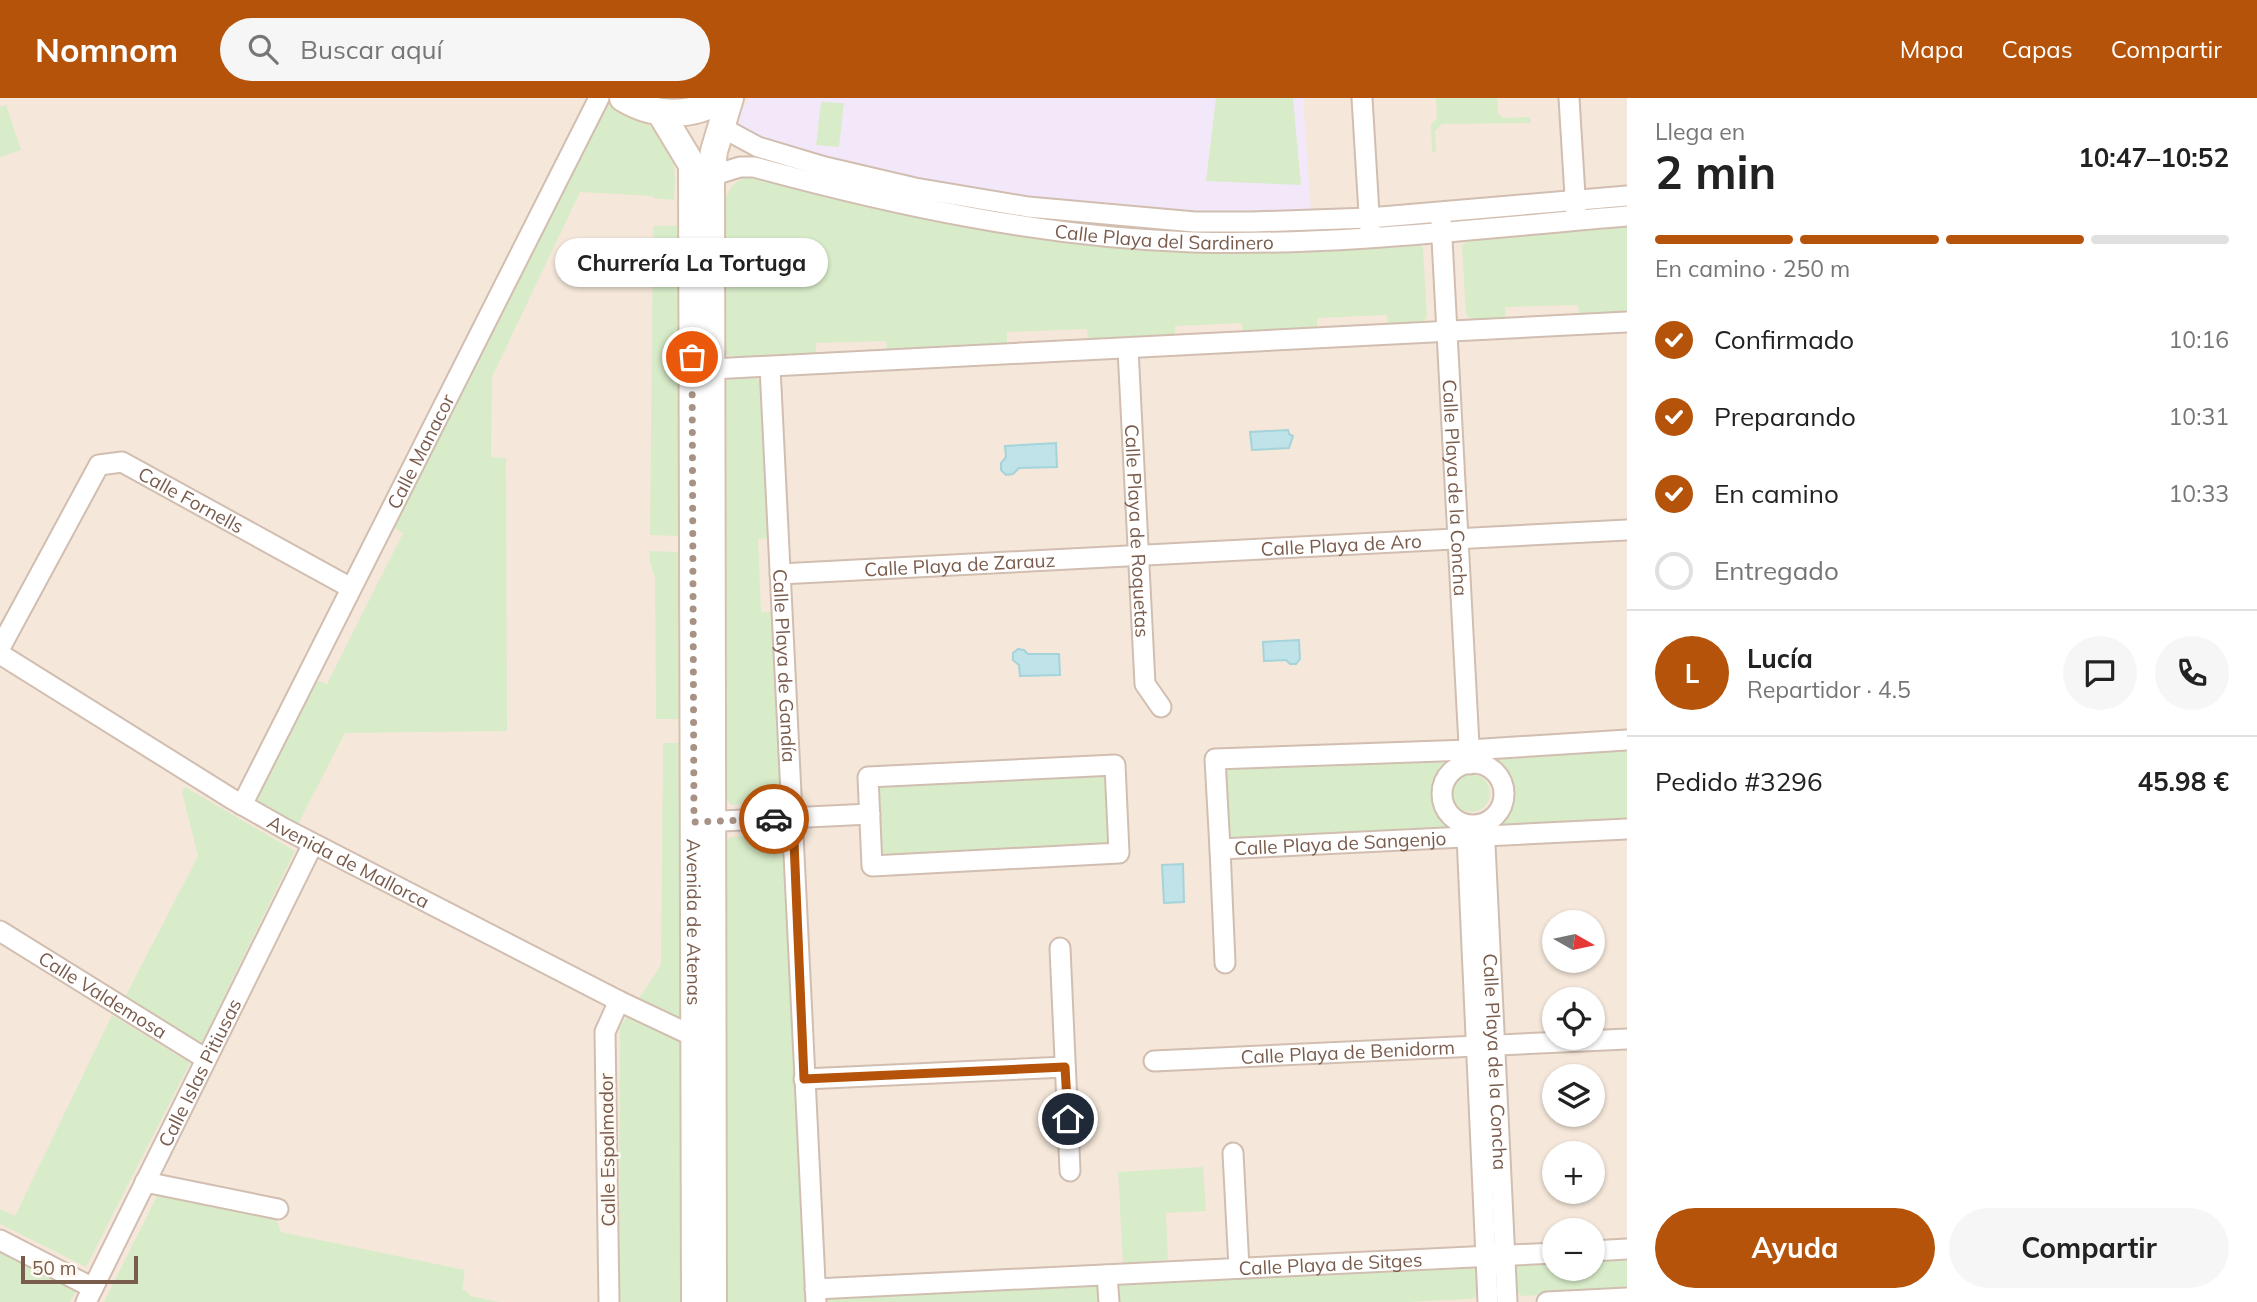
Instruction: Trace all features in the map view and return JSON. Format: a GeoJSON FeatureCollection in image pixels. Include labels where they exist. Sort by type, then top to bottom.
{"type":"FeatureCollection","features":[{"type":"Feature","properties":{"kind":"main road"},"geometry":{"type":"LineString","coordinates":[[623,98],[660,112],[690,111],[723,98]]}},
{"type":"Feature","properties":{"kind":"main road","name":"Avenida de Atenas"},"geometry":{"type":"LineString","coordinates":[[695,1302],[703,1036],[702,170],[714,151],[730,98]]}},
{"type":"Feature","properties":{"kind":"main road"},"geometry":{"type":"LineString","coordinates":[[660,112],[702,170]]}},
{"type":"Feature","properties":{"kind":"main road","name":"Avenida de Atenas"},"geometry":{"type":"LineString","coordinates":[[702,170],[712,369],[703,822]]}},
{"type":"Feature","properties":{"kind":"main road","name":"Avenida de Atenas"},"geometry":{"type":"LineString","coordinates":[[703,1036],[713,1302]]}},
{"type":"Feature","properties":{"kind":"street","name":"Calle Manacor"},"geometry":{"type":"LineString","coordinates":[[242,805],[599,98]]}},
{"type":"Feature","properties":{"kind":"street"},"geometry":{"type":"LineString","coordinates":[[1362,98],[1369,227]]}},
{"type":"Feature","properties":{"kind":"street"},"geometry":{"type":"LineString","coordinates":[[1569,98],[1576,220]]}},
{"type":"Feature","properties":{"kind":"street","name":"Calle Playa del Sardinero"},"geometry":{"type":"LineString","coordinates":[[720,127],[758,147],[825,167],[915,188],[1028,207],[1195,222],[1369,227]]}},
{"type":"Feature","properties":{"kind":"street","name":"Calle Playa del Sardinero"},"geometry":{"type":"LineString","coordinates":[[702,170],[754,167],[919,208],[1084,235],[1192,242],[1252,242],[1369,227],[1441,222],[1576,220],[1627,216]]}},
{"type":"Feature","properties":{"kind":"street","name":"Calle Playa del Sardinero"},"geometry":{"type":"LineString","coordinates":[[1441,222],[1575,201],[1627,196]]}},
{"type":"Feature","properties":{"kind":"street","name":"Calle Playa de la Concha"},"geometry":{"type":"LineString","coordinates":[[1441,222],[1469,757]]}},
{"type":"Feature","properties":{"kind":"street"},"geometry":{"type":"LineString","coordinates":[[712,369],[1627,322]]}},
{"type":"Feature","properties":{"kind":"street","name":"Calle Playa de Roquetas"},"geometry":{"type":"LineString","coordinates":[[1128,349],[1145,684],[1161,707]]}},
{"type":"Feature","properties":{"kind":"street","name":"Calle Playa de Gandía"},"geometry":{"type":"LineString","coordinates":[[770,367],[816,1295]]}},
{"type":"Feature","properties":{"kind":"street","name":"Calle Fornells"},"geometry":{"type":"LineString","coordinates":[[0,648],[99,466],[122,462],[351,588]]}},
{"type":"Feature","properties":{"kind":"street","name":"Calle Playa de Aro"},"geometry":{"type":"LineString","coordinates":[[1140,554],[1627,530]]}},
{"type":"Feature","properties":{"kind":"street","name":"Calle Playa de Zarauz"},"geometry":{"type":"LineString","coordinates":[[780,574],[1140,554]]}},
{"type":"Feature","properties":{"kind":"street","name":"Avenida de Mallorca"},"geometry":{"type":"LineString","coordinates":[[0,654],[242,805],[313,844],[619,1001],[703,1036]]}},
{"type":"Feature","properties":{"kind":"street","name":"Calle Playa de Sangenjo"},"geometry":{"type":"LineString","coordinates":[[1627,740],[1469,757],[1215,759],[1220,849],[1474,829],[1627,829]]}},
{"type":"Feature","properties":{"kind":"street"},"geometry":{"type":"LineString","coordinates":[[1469,757],[1495,773],[1504,791],[1503,801],[1493,818],[1474,829],[1455,820],[1443,803],[1442,793],[1450,774],[1469,757]]}},
{"type":"Feature","properties":{"kind":"street"},"geometry":{"type":"LineString","coordinates":[[1115,765],[1119,853],[872,866],[870,814],[868,777],[1115,765]]}},
{"type":"Feature","properties":{"kind":"street"},"geometry":{"type":"LineString","coordinates":[[703,822],[870,814]]}},
{"type":"Feature","properties":{"kind":"street","name":"Calle Playa de la Concha"},"geometry":{"type":"LineString","coordinates":[[1474,829],[1496,1046],[1495,1256],[1488,1302]]}},
{"type":"Feature","properties":{"kind":"street","name":"Calle Playa de la Concha"},"geometry":{"type":"LineString","coordinates":[[1474,829],[1476,1047],[1495,1256],[1507,1302]]}},
{"type":"Feature","properties":{"kind":"street","name":"Calle Islas Pitiusas"},"geometry":{"type":"LineString","coordinates":[[90,1295],[313,844]]}},
{"type":"Feature","properties":{"kind":"street"},"geometry":{"type":"LineString","coordinates":[[1220,849],[1225,963]]}},
{"type":"Feature","properties":{"kind":"street","name":"Calle Valdemosa"},"geometry":{"type":"LineString","coordinates":[[0,931],[206,1059]]}},
{"type":"Feature","properties":{"kind":"street"},"geometry":{"type":"LineString","coordinates":[[1060,948],[1070,1171]]}},
{"type":"Feature","properties":{"kind":"street","name":"Calle Espalmador"},"geometry":{"type":"LineString","coordinates":[[609,1302],[605,1032],[619,1001]]}},
{"type":"Feature","properties":{"kind":"street","name":"Calle Playa de Benidorm"},"geometry":{"type":"LineString","coordinates":[[1154,1061],[1627,1040]]}},
{"type":"Feature","properties":{"kind":"street"},"geometry":{"type":"LineString","coordinates":[[804,1079],[1065,1067]]}},
{"type":"Feature","properties":{"kind":"street"},"geometry":{"type":"LineString","coordinates":[[1233,1153],[1239,1268]]}},
{"type":"Feature","properties":{"kind":"street"},"geometry":{"type":"LineString","coordinates":[[145,1182],[278,1209]]}},
{"type":"Feature","properties":{"kind":"street"},"geometry":{"type":"LineString","coordinates":[[0,1240],[90,1295]]}},
{"type":"Feature","properties":{"kind":"street"},"geometry":{"type":"LineString","coordinates":[[1605,1250],[1627,1249]]}},
{"type":"Feature","properties":{"kind":"street","name":"Calle Playa de Sitges"},"geometry":{"type":"LineString","coordinates":[[816,1295],[1107,1275],[1542,1254]]}},
{"type":"Feature","properties":{"kind":"street"},"geometry":{"type":"LineString","coordinates":[[1107,1275],[1109,1302]]}},
{"type":"Feature","properties":{"kind":"street"},"geometry":{"type":"LineString","coordinates":[[1547,1302],[1627,1298]]}},
{"type":"Feature","properties":{"kind":"shaded area"},"geometry":{"type":"Polygon","coordinates":[[[0,98],[1627,98],[1627,1302],[0,1302],[0,98]]]}},
{"type":"Feature","properties":{"kind":"shaded area"},"geometry":{"type":"Polygon","coordinates":[[[750,98],[1303,98],[1311,212],[1171,211],[1029,198],[965,188],[836,160],[764,140],[736,124],[734,119],[750,98]]]}},
{"type":"Feature","properties":{"kind":"green space"},"geometry":{"type":"Polygon","coordinates":[[[1216,98],[1293,98],[1301,185],[1206,181],[1216,98]]]}},
{"type":"Feature","properties":{"kind":"green space"},"geometry":{"type":"Polygon","coordinates":[[[1436,98],[1497,98],[1498,113],[1503,118],[1530,117],[1531,123],[1442,124],[1435,131],[1436,152],[1432,152],[1431,125],[1437,118],[1436,98]]]}},
{"type":"Feature","properties":{"kind":"green space"},"geometry":{"type":"Polygon","coordinates":[[[605,100],[640,119],[660,135],[674,163],[674,200],[653,196],[580,192],[492,377],[491,457],[506,458],[507,731],[345,733],[297,826],[256,803],[255,799],[316,680],[327,684],[403,533],[393,527],[605,100]]]}},
{"type":"Feature","properties":{"kind":"green space"},"geometry":{"type":"Polygon","coordinates":[[[821,102],[844,103],[839,147],[816,145],[821,102]]]}},
{"type":"Feature","properties":{"kind":"green space"},"geometry":{"type":"Polygon","coordinates":[[[6,105],[21,150],[0,157],[0,107],[6,105]]]}},
{"type":"Feature","properties":{"kind":"green space"},"geometry":{"type":"Polygon","coordinates":[[[747,177],[893,213],[1023,236],[1083,243],[1418,244],[1423,248],[1427,316],[1423,323],[1388,326],[1387,315],[1317,318],[1317,329],[1243,335],[1242,323],[1175,326],[1175,338],[1088,341],[1087,329],[1007,332],[1007,344],[887,352],[886,341],[816,343],[816,354],[768,358],[731,356],[724,353],[724,202],[732,186],[747,177]]]}},
{"type":"Feature","properties":{"kind":"green space"},"geometry":{"type":"Polygon","coordinates":[[[653,226],[680,226],[681,531],[677,536],[650,535],[653,226]]]}},
{"type":"Feature","properties":{"kind":"green space"},"geometry":{"type":"Polygon","coordinates":[[[1627,226],[1627,312],[1579,316],[1578,305],[1505,307],[1505,318],[1473,320],[1466,315],[1462,246],[1469,239],[1627,226]]]}},
{"type":"Feature","properties":{"kind":"green space"},"geometry":{"type":"Polygon","coordinates":[[[755,376],[761,383],[771,538],[758,539],[761,612],[774,612],[783,795],[777,801],[731,805],[725,797],[725,382],[729,378],[755,376]]]}},
{"type":"Feature","properties":{"kind":"green space"},"geometry":{"type":"Polygon","coordinates":[[[650,551],[678,552],[681,556],[682,719],[656,719],[655,577],[650,551]]]}},
{"type":"Feature","properties":{"kind":"green space"},"geometry":{"type":"Polygon","coordinates":[[[663,743],[681,743],[683,1302],[619,1302],[620,1027],[661,965],[663,743]]]}},
{"type":"Feature","properties":{"kind":"green space"},"geometry":{"type":"Polygon","coordinates":[[[1627,750],[1627,821],[1504,827],[1501,821],[1509,806],[1512,792],[1499,756],[1627,750]]]}},
{"type":"Feature","properties":{"kind":"green space"},"geometry":{"type":"Polygon","coordinates":[[[1441,760],[1443,764],[1432,795],[1447,824],[1444,830],[1228,838],[1223,769],[1441,760]]]}},
{"type":"Feature","properties":{"kind":"green space"},"geometry":{"type":"Polygon","coordinates":[[[1108,773],[1112,846],[879,858],[876,785],[1108,773]]]}},
{"type":"Feature","properties":{"kind":"green space"},"geometry":{"type":"Polygon","coordinates":[[[1471,774],[1484,780],[1490,793],[1484,806],[1471,812],[1458,806],[1452,793],[1458,780],[1471,774]]]}},
{"type":"Feature","properties":{"kind":"green space"},"geometry":{"type":"Polygon","coordinates":[[[185,787],[295,851],[201,1044],[125,997],[198,856],[182,792],[185,787]]]}},
{"type":"Feature","properties":{"kind":"green space"},"geometry":{"type":"Polygon","coordinates":[[[785,834],[809,1302],[728,1302],[726,842],[730,837],[785,834]]]}},
{"type":"Feature","properties":{"kind":"green space"},"geometry":{"type":"Polygon","coordinates":[[[112,1015],[190,1063],[86,1267],[0,1224],[0,1209],[15,1216],[112,1015]]]}},
{"type":"Feature","properties":{"kind":"green space"},"geometry":{"type":"Polygon","coordinates":[[[1203,1167],[1206,1211],[1166,1213],[1168,1260],[1123,1263],[1118,1172],[1203,1167]]]}},
{"type":"Feature","properties":{"kind":"green space"},"geometry":{"type":"Polygon","coordinates":[[[158,1194],[276,1218],[281,1232],[465,1270],[462,1290],[467,1291],[470,1296],[499,1302],[104,1302],[158,1194]]]}},
{"type":"Feature","properties":{"kind":"green space"},"geometry":{"type":"Polygon","coordinates":[[[0,1251],[77,1289],[70,1302],[0,1302],[0,1251]]]}},
{"type":"Feature","properties":{"kind":"green space"},"geometry":{"type":"Polygon","coordinates":[[[1627,1255],[1627,1291],[1522,1296],[1514,1290],[1513,1267],[1518,1261],[1542,1260],[1542,1281],[1605,1281],[1605,1256],[1627,1255]]]}},
{"type":"Feature","properties":{"kind":"green space"},"geometry":{"type":"Polygon","coordinates":[[[1473,1265],[1477,1268],[1478,1294],[1474,1298],[1466,1299],[1406,1302],[1117,1302],[1116,1286],[1122,1280],[1473,1265]]]}},
{"type":"Feature","properties":{"kind":"green space"},"geometry":{"type":"Polygon","coordinates":[[[1093,1282],[1101,1287],[1101,1302],[823,1302],[830,1294],[1093,1282]]]}},
{"type":"Feature","properties":{"kind":"water"},"geometry":{"type":"Polygon","coordinates":[[[1288,430],[1293,436],[1289,448],[1252,450],[1250,432],[1288,430]]]}},
{"type":"Feature","properties":{"kind":"water"},"geometry":{"type":"Polygon","coordinates":[[[1056,443],[1057,467],[1019,468],[1013,474],[1006,475],[1001,470],[1001,463],[1006,457],[1005,446],[1056,443]]]}},
{"type":"Feature","properties":{"kind":"water"},"geometry":{"type":"Polygon","coordinates":[[[1299,640],[1300,659],[1296,664],[1290,664],[1286,660],[1264,661],[1263,642],[1299,640]]]}},
{"type":"Feature","properties":{"kind":"water"},"geometry":{"type":"Polygon","coordinates":[[[1018,649],[1028,654],[1059,654],[1060,675],[1020,676],[1019,665],[1013,660],[1013,653],[1018,649]]]}},
{"type":"Feature","properties":{"kind":"water"},"geometry":{"type":"Polygon","coordinates":[[[1183,864],[1184,902],[1164,903],[1162,865],[1183,864]]]}},
{"type":"Feature","properties":{"kind":"way so far"},"geometry":{"type":"LineString","coordinates":[[692,357],[694,822],[774,819]]}},
{"type":"Feature","properties":{"kind":"place","name":"Churrería La Tortuga"},"geometry":{"type":"Point","coordinates":[692,357]}},
{"type":"Feature","properties":{"kind":"route"},"geometry":{"type":"LineString","coordinates":[[774,819],[793,818],[804,1079],[1065,1067],[1068,1119]]}}]}
